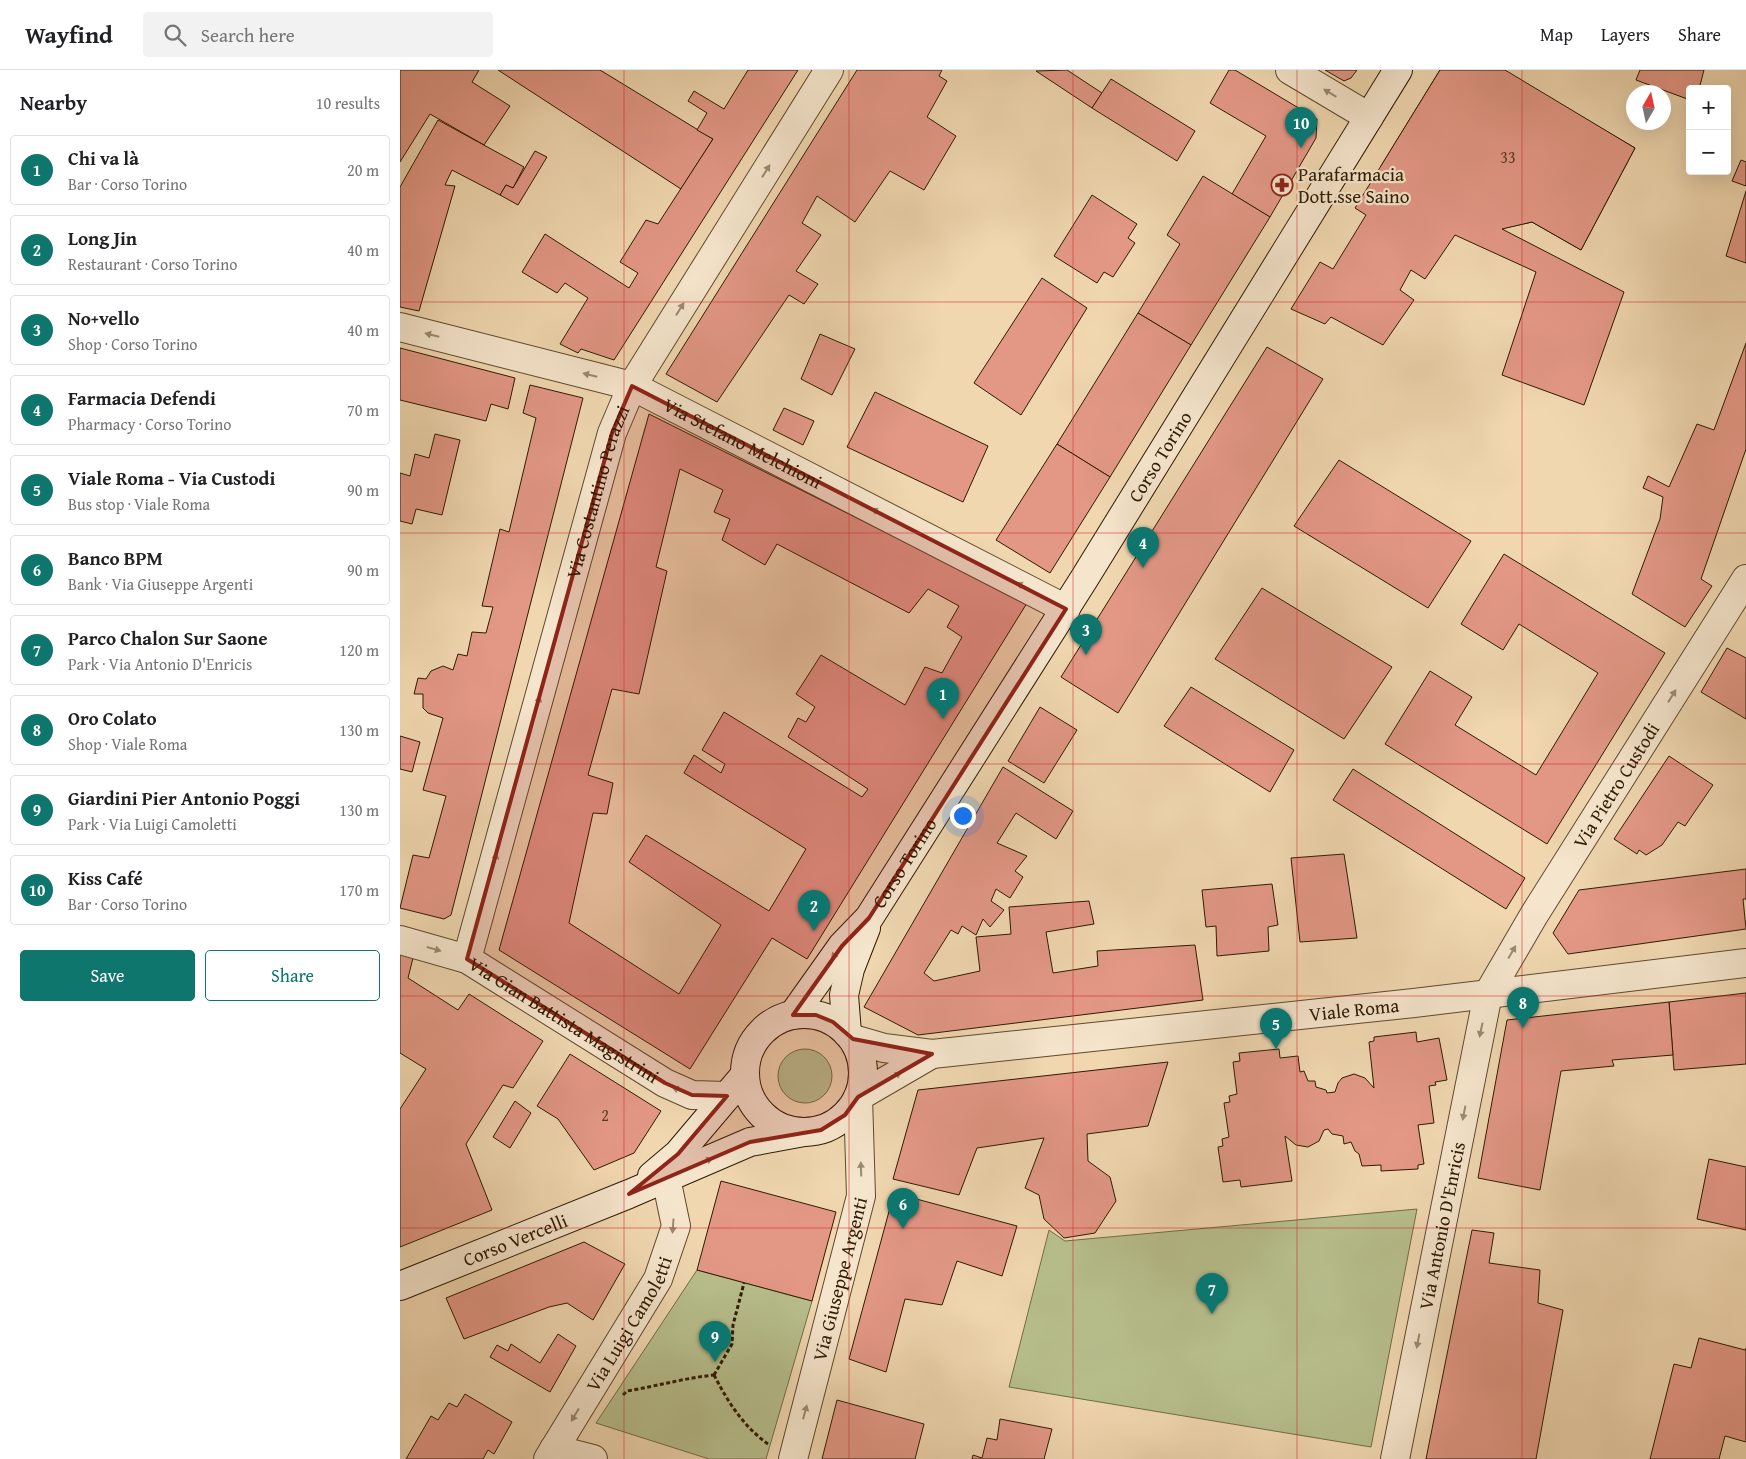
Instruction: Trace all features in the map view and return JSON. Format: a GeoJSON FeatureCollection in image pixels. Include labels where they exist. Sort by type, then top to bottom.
{"type":"FeatureCollection","features":[{"type":"Feature","properties":{"kind":"street","name":"Via Costantino Perazzi"},"geometry":{"type":"LineString","coordinates":[[467,959],[612,433],[632,386],[829,70]]}},
{"type":"Feature","properties":{"kind":"street"},"geometry":{"type":"LineString","coordinates":[[1290,70],[1369,117]]}},
{"type":"Feature","properties":{"kind":"street","name":"Corso Torino"},"geometry":{"type":"LineString","coordinates":[[850,1036],[844,995],[850,970],[870,918],[1066,608],[1398,70]]}},
{"type":"Feature","properties":{"kind":"street","name":"Via Stefano Melchioni"},"geometry":{"type":"LineString","coordinates":[[400,327],[632,386],[1066,608]]}},
{"type":"Feature","properties":{"kind":"street","name":"Via Pietro Custodi"},"geometry":{"type":"LineString","coordinates":[[1488,994],[1534,914],[1746,579]]}},
{"type":"Feature","properties":{"kind":"street","name":"Corso Torino"},"geometry":{"type":"LineString","coordinates":[[793,1015],[842,946],[870,918]]}},
{"type":"Feature","properties":{"kind":"street","name":"Via Gian Battista Magistrini"},"geometry":{"type":"LineString","coordinates":[[400,940],[467,959],[665,1083],[692,1095],[736,1086]]}},
{"type":"Feature","properties":{"kind":"street","name":"Viale Roma"},"geometry":{"type":"LineString","coordinates":[[850,1036],[884,1048],[932,1054],[1488,994],[1746,963]]}},
{"type":"Feature","properties":{"kind":"street","name":"Via Antonio D'Enricis"},"geometry":{"type":"LineString","coordinates":[[1395,1459],[1488,994]]}},
{"type":"Feature","properties":{"kind":"street"},"geometry":{"type":"LineString","coordinates":[[793,1015],[816,1015],[833,1022],[850,1036],[863,1065],[858,1097],[849,1111],[836,1122],[821,1130],[804,1132],[786,1129],[770,1121],[757,1110],[748,1094],[736,1086],[747,1056],[757,1037],[773,1023],[793,1015]]}},
{"type":"Feature","properties":{"kind":"street","name":"Viale Roma"},"geometry":{"type":"LineString","coordinates":[[858,1097],[932,1054]]}},
{"type":"Feature","properties":{"kind":"street","name":"Corso Vercelli"},"geometry":{"type":"LineString","coordinates":[[629,1194],[678,1154],[736,1086]]}},
{"type":"Feature","properties":{"kind":"street","name":"Via Giuseppe Argenti"},"geometry":{"type":"LineString","coordinates":[[782,1453],[861,1196],[858,1097]]}},
{"type":"Feature","properties":{"kind":"street","name":"Corso Vercelli"},"geometry":{"type":"LineString","coordinates":[[400,1286],[629,1194],[750,1142],[804,1132]]}},
{"type":"Feature","properties":{"kind":"street","name":"Via Luigi Camoletti"},"geometry":{"type":"LineString","coordinates":[[551,1454],[658,1279],[676,1226],[666,1178]]}},
{"type":"Feature","properties":{"kind":"street"},"geometry":{"type":"LineString","coordinates":[[551,1454],[593,1459]]}},
{"type":"Feature","properties":{"kind":"path"},"geometry":{"type":"LineString","coordinates":[[714,1374],[732,1344],[733,1325],[744,1283]]}},
{"type":"Feature","properties":{"kind":"path"},"geometry":{"type":"LineString","coordinates":[[714,1374],[730,1406],[754,1434],[782,1453]]}},
{"type":"Feature","properties":{"kind":"path"},"geometry":{"type":"LineString","coordinates":[[621,1396],[627,1391],[662,1386],[690,1377],[714,1374]]}},
{"type":"Feature","properties":{"kind":"highlighted area"},"geometry":{"type":"Polygon","coordinates":[[[632,386],[1066,609],[869,918],[842,946],[793,1015],[816,1015],[833,1022],[853,1039],[932,1054],[858,1097],[845,1115],[821,1130],[750,1142],[629,1194],[678,1154],[727,1096],[692,1095],[665,1083],[467,959],[612,433],[632,386]]]}},
{"type":"Feature","properties":{"kind":"green space"},"geometry":{"type":"Polygon","coordinates":[[[805,1049],[815,1051],[824,1057],[830,1066],[832,1076],[830,1086],[824,1095],[815,1101],[805,1103],[795,1101],[786,1095],[780,1086],[778,1076],[780,1066],[786,1057],[795,1051],[805,1049]]]}},
{"type":"Feature","properties":{"kind":"green space"},"geometry":{"type":"Polygon","coordinates":[[[1417,1209],[1371,1447],[1009,1387],[1049,1230],[1065,1241],[1417,1209]]]}},
{"type":"Feature","properties":{"kind":"green space"},"geometry":{"type":"Polygon","coordinates":[[[697,1270],[812,1301],[766,1459],[709,1459],[596,1423],[697,1270]]]}},
{"type":"Feature","properties":{"kind":"building"},"geometry":{"type":"Polygon","coordinates":[[[400,70],[479,70],[472,82],[510,106],[484,145],[430,114],[400,162],[400,70]]]}},
{"type":"Feature","properties":{"kind":"building"},"geometry":{"type":"Polygon","coordinates":[[[498,70],[600,70],[713,139],[681,189],[498,70]]]}},
{"type":"Feature","properties":{"kind":"building"},"geometry":{"type":"Polygon","coordinates":[[[748,70],[798,70],[614,360],[581,349],[578,353],[560,344],[588,298],[565,283],[557,293],[522,272],[545,234],[629,288],[638,273],[620,262],[646,220],[658,224],[713,139],[697,130],[707,113],[688,101],[694,91],[724,109],[748,70]]]}},
{"type":"Feature","properties":{"kind":"building"},"geometry":{"type":"Polygon","coordinates":[[[857,70],[942,70],[939,76],[947,81],[927,117],[956,136],[924,190],[890,171],[855,222],[817,196],[802,223],[821,235],[796,271],[818,284],[804,304],[789,295],[717,402],[666,374],[857,70]]]}},
{"type":"Feature","properties":{"kind":"building"},"geometry":{"type":"Polygon","coordinates":[[[1067,70],[1102,93],[1092,108],[1036,71],[1067,70]]]}},
{"type":"Feature","properties":{"kind":"building"},"geometry":{"type":"Polygon","coordinates":[[[1229,70],[1235,70],[1317,119],[1316,138],[1270,217],[1232,194],[1266,136],[1210,103],[1229,70]]]}},
{"type":"Feature","properties":{"kind":"building"},"geometry":{"type":"Polygon","coordinates":[[[1325,70],[1357,70],[1351,78],[1344,81],[1325,70]]]}},
{"type":"Feature","properties":{"kind":"building"},"geometry":{"type":"Polygon","coordinates":[[[1440,70],[1502,70],[1635,148],[1581,250],[1532,222],[1500,229],[1381,166],[1440,70]]]}},
{"type":"Feature","properties":{"kind":"building"},"geometry":{"type":"Polygon","coordinates":[[[1440,70],[1505,70],[1635,148],[1581,250],[1532,222],[1502,229],[1624,292],[1584,405],[1502,375],[1536,272],[1455,235],[1425,279],[1411,270],[1400,290],[1414,300],[1383,345],[1331,317],[1325,324],[1291,309],[1320,262],[1333,269],[1366,215],[1355,208],[1440,70]]]}},
{"type":"Feature","properties":{"kind":"building"},"geometry":{"type":"Polygon","coordinates":[[[1640,70],[1704,70],[1700,85],[1686,85],[1686,99],[1671,93],[1671,85],[1650,85],[1636,80],[1640,70]]]}},
{"type":"Feature","properties":{"kind":"building"},"geometry":{"type":"Polygon","coordinates":[[[1111,79],[1195,131],[1177,161],[1092,108],[1111,79]]]}},
{"type":"Feature","properties":{"kind":"building"},"geometry":{"type":"Polygon","coordinates":[[[438,120],[524,167],[513,188],[506,185],[500,195],[452,170],[445,185],[455,186],[419,311],[400,307],[400,187],[438,120]]]}},
{"type":"Feature","properties":{"kind":"building"},"geometry":{"type":"Polygon","coordinates":[[[535,151],[547,157],[518,205],[500,195],[506,185],[513,188],[535,151]]]}},
{"type":"Feature","properties":{"kind":"building"},"geometry":{"type":"Polygon","coordinates":[[[1741,160],[1746,162],[1746,186],[1732,181],[1741,160]]]}},
{"type":"Feature","properties":{"kind":"building"},"geometry":{"type":"Polygon","coordinates":[[[1203,176],[1270,217],[1191,345],[1138,313],[1180,244],[1167,235],[1203,176]]]}},
{"type":"Feature","properties":{"kind":"building"},"geometry":{"type":"Polygon","coordinates":[[[1746,191],[1746,263],[1726,256],[1746,191]]]}},
{"type":"Feature","properties":{"kind":"building"},"geometry":{"type":"Polygon","coordinates":[[[1092,195],[1137,224],[1128,238],[1135,243],[1113,277],[1104,272],[1097,283],[1054,256],[1092,195]]]}},
{"type":"Feature","properties":{"kind":"building"},"geometry":{"type":"Polygon","coordinates":[[[1042,278],[1087,308],[1021,415],[974,383],[1042,278]]]}},
{"type":"Feature","properties":{"kind":"building"},"geometry":{"type":"Polygon","coordinates":[[[1138,313],[1191,345],[1110,477],[1057,444],[1138,313]]]}},
{"type":"Feature","properties":{"kind":"building"},"geometry":{"type":"Polygon","coordinates":[[[820,334],[855,349],[832,395],[801,379],[820,334]]]}},
{"type":"Feature","properties":{"kind":"building"},"geometry":{"type":"Polygon","coordinates":[[[1746,343],[1746,449],[1701,579],[1712,586],[1685,627],[1632,594],[1660,519],[1663,497],[1643,488],[1648,476],[1669,487],[1697,424],[1714,430],[1746,343]]]}},
{"type":"Feature","properties":{"kind":"building"},"geometry":{"type":"Polygon","coordinates":[[[1267,347],[1323,379],[1118,713],[1061,677],[1267,347]]]}},
{"type":"Feature","properties":{"kind":"building"},"geometry":{"type":"Polygon","coordinates":[[[400,348],[515,378],[508,409],[491,404],[486,421],[400,400],[400,348]]]}},
{"type":"Feature","properties":{"kind":"building"},"geometry":{"type":"Polygon","coordinates":[[[530,385],[583,398],[451,915],[444,919],[400,908],[413,855],[429,858],[446,796],[423,790],[443,718],[428,713],[423,708],[423,694],[414,694],[418,678],[426,679],[431,671],[443,666],[453,670],[458,654],[467,656],[472,632],[486,633],[493,607],[482,606],[500,529],[509,532],[536,418],[523,413],[530,385]]]}},
{"type":"Feature","properties":{"kind":"building"},"geometry":{"type":"Polygon","coordinates":[[[875,392],[988,446],[963,502],[847,447],[875,392]]]}},
{"type":"Feature","properties":{"kind":"building"},"geometry":{"type":"Polygon","coordinates":[[[784,408],[814,421],[803,445],[773,430],[784,408]]]}},
{"type":"Feature","properties":{"kind":"building"},"geometry":{"type":"Polygon","coordinates":[[[649,414],[1027,603],[807,959],[772,938],[690,1069],[499,950],[649,414]],[[680,469],[656,567],[667,571],[639,694],[612,689],[588,775],[613,783],[607,814],[593,813],[569,923],[679,994],[721,925],[629,862],[646,835],[769,911],[806,849],[684,773],[694,755],[721,773],[725,764],[702,750],[724,712],[862,797],[868,789],[788,737],[798,718],[806,722],[815,707],[796,694],[821,655],[905,705],[925,667],[942,673],[962,637],[947,627],[959,606],[928,589],[909,613],[777,544],[765,565],[722,540],[730,519],[714,512],[723,490],[680,469]]]}},
{"type":"Feature","properties":{"kind":"building"},"geometry":{"type":"Polygon","coordinates":[[[435,434],[460,440],[442,515],[416,509],[412,524],[400,521],[400,473],[410,476],[415,454],[429,458],[435,434]]]}},
{"type":"Feature","properties":{"kind":"building"},"geometry":{"type":"Polygon","coordinates":[[[1057,444],[1110,477],[1050,573],[996,540],[1057,444]]]}},
{"type":"Feature","properties":{"kind":"building"},"geometry":{"type":"Polygon","coordinates":[[[1339,460],[1471,541],[1428,608],[1294,526],[1339,460]]]}},
{"type":"Feature","properties":{"kind":"building"},"geometry":{"type":"Polygon","coordinates":[[[1504,554],[1665,653],[1547,844],[1385,744],[1430,671],[1472,697],[1455,725],[1536,775],[1598,673],[1519,624],[1503,650],[1461,624],[1504,554]]]}},
{"type":"Feature","properties":{"kind":"building"},"geometry":{"type":"Polygon","coordinates":[[[1262,588],[1392,667],[1344,739],[1215,659],[1262,588]]]}},
{"type":"Feature","properties":{"kind":"building"},"geometry":{"type":"Polygon","coordinates":[[[1727,648],[1746,658],[1746,719],[1701,692],[1727,648]]]}},
{"type":"Feature","properties":{"kind":"building"},"geometry":{"type":"Polygon","coordinates":[[[1191,687],[1294,750],[1270,792],[1164,726],[1191,687]]]}},
{"type":"Feature","properties":{"kind":"building"},"geometry":{"type":"Polygon","coordinates":[[[1040,707],[1077,730],[1044,783],[1008,761],[1040,707]]]}},
{"type":"Feature","properties":{"kind":"building"},"geometry":{"type":"Polygon","coordinates":[[[400,736],[420,742],[412,772],[400,769],[400,736]]]}},
{"type":"Feature","properties":{"kind":"building"},"geometry":{"type":"Polygon","coordinates":[[[1669,756],[1713,785],[1685,826],[1678,822],[1662,845],[1646,855],[1639,850],[1637,854],[1614,839],[1669,756]]]}},
{"type":"Feature","properties":{"kind":"building"},"geometry":{"type":"Polygon","coordinates":[[[1003,767],[1073,811],[1056,839],[1016,813],[997,843],[1027,856],[1015,871],[1023,877],[1010,898],[996,889],[991,901],[1004,910],[990,927],[983,919],[976,935],[962,926],[958,934],[951,930],[924,973],[934,981],[980,971],[976,937],[1011,934],[1009,907],[1089,901],[1094,924],[1046,932],[1053,973],[1098,966],[1097,951],[1195,945],[1203,1000],[918,1035],[864,1007],[1003,767]]]}},
{"type":"Feature","properties":{"kind":"building"},"geometry":{"type":"Polygon","coordinates":[[[1353,769],[1525,878],[1506,909],[1333,800],[1353,769]]]}},
{"type":"Feature","properties":{"kind":"building"},"geometry":{"type":"Polygon","coordinates":[[[1344,854],[1357,938],[1300,942],[1291,858],[1344,854]]]}},
{"type":"Feature","properties":{"kind":"building"},"geometry":{"type":"Polygon","coordinates":[[[1746,869],[1746,899],[1743,899],[1746,929],[1568,954],[1553,933],[1579,890],[1746,869]]]}},
{"type":"Feature","properties":{"kind":"building"},"geometry":{"type":"Polygon","coordinates":[[[1272,884],[1278,925],[1268,927],[1269,951],[1217,956],[1216,926],[1206,927],[1202,890],[1272,884]]]}},
{"type":"Feature","properties":{"kind":"building"},"geometry":{"type":"Polygon","coordinates":[[[400,954],[413,958],[408,978],[458,1010],[469,994],[543,1041],[513,1088],[503,1085],[466,1144],[492,1210],[400,1247],[400,1109],[426,1069],[400,1053],[400,954]]]}},
{"type":"Feature","properties":{"kind":"building"},"geometry":{"type":"Polygon","coordinates":[[[1746,993],[1746,1064],[1674,1070],[1669,1002],[1746,993]]]}},
{"type":"Feature","properties":{"kind":"building"},"geometry":{"type":"Polygon","coordinates":[[[1669,1002],[1673,1055],[1612,1060],[1614,1066],[1561,1071],[1540,1190],[1478,1178],[1507,1020],[1669,1002]]]}},
{"type":"Feature","properties":{"kind":"building"},"geometry":{"type":"Polygon","coordinates":[[[1416,1032],[1417,1042],[1439,1038],[1447,1080],[1435,1082],[1436,1085],[1429,1086],[1434,1123],[1418,1125],[1424,1164],[1418,1165],[1418,1169],[1381,1171],[1381,1165],[1362,1166],[1359,1154],[1355,1151],[1351,1142],[1344,1144],[1343,1136],[1332,1134],[1328,1129],[1324,1130],[1319,1141],[1308,1147],[1296,1145],[1285,1136],[1292,1181],[1241,1187],[1240,1180],[1223,1182],[1218,1147],[1223,1146],[1222,1139],[1229,1137],[1224,1103],[1230,1102],[1229,1096],[1237,1094],[1233,1062],[1240,1061],[1239,1053],[1279,1049],[1280,1058],[1298,1056],[1300,1072],[1304,1071],[1308,1081],[1315,1081],[1316,1087],[1326,1090],[1327,1093],[1335,1092],[1342,1078],[1354,1074],[1365,1078],[1374,1088],[1369,1042],[1374,1041],[1374,1037],[1416,1032]]]}},
{"type":"Feature","properties":{"kind":"building"},"geometry":{"type":"Polygon","coordinates":[[[570,1054],[661,1111],[634,1153],[594,1170],[558,1119],[537,1106],[570,1054]]]}},
{"type":"Feature","properties":{"kind":"building"},"geometry":{"type":"Polygon","coordinates":[[[1168,1062],[1148,1126],[1087,1134],[1088,1161],[1110,1177],[1116,1201],[1095,1233],[1064,1238],[1044,1219],[1039,1195],[1025,1188],[1044,1138],[977,1148],[959,1195],[893,1179],[918,1090],[1168,1062]]]}},
{"type":"Feature","properties":{"kind":"building"},"geometry":{"type":"Polygon","coordinates":[[[515,1101],[531,1113],[510,1148],[493,1137],[515,1101]]]}},
{"type":"Feature","properties":{"kind":"building"},"geometry":{"type":"Polygon","coordinates":[[[1709,1159],[1746,1167],[1746,1230],[1697,1219],[1709,1159]]]}},
{"type":"Feature","properties":{"kind":"building"},"geometry":{"type":"Polygon","coordinates":[[[721,1181],[836,1212],[812,1301],[697,1270],[721,1181]]]}},
{"type":"Feature","properties":{"kind":"building"},"geometry":{"type":"Polygon","coordinates":[[[894,1193],[1017,1226],[1002,1276],[957,1261],[942,1305],[905,1299],[886,1372],[849,1359],[894,1193]]]}},
{"type":"Feature","properties":{"kind":"building"},"geometry":{"type":"Polygon","coordinates":[[[1472,1230],[1494,1233],[1489,1263],[1540,1270],[1538,1303],[1563,1310],[1536,1459],[1426,1459],[1472,1230]]]}},
{"type":"Feature","properties":{"kind":"building"},"geometry":{"type":"Polygon","coordinates":[[[584,1242],[625,1264],[593,1320],[567,1303],[549,1307],[464,1339],[446,1298],[584,1242]]]}},
{"type":"Feature","properties":{"kind":"building"},"geometry":{"type":"Polygon","coordinates":[[[558,1334],[576,1346],[550,1392],[490,1357],[497,1345],[508,1351],[511,1344],[540,1363],[558,1334]]]}},
{"type":"Feature","properties":{"kind":"building"},"geometry":{"type":"Polygon","coordinates":[[[1699,1338],[1745,1350],[1746,1348],[1746,1442],[1725,1436],[1719,1459],[1650,1459],[1674,1364],[1691,1368],[1699,1338]]]}},
{"type":"Feature","properties":{"kind":"building"},"geometry":{"type":"Polygon","coordinates":[[[465,1394],[512,1422],[494,1454],[488,1450],[483,1459],[406,1459],[431,1416],[438,1420],[449,1403],[457,1407],[465,1394]]]}},
{"type":"Feature","properties":{"kind":"building"},"geometry":{"type":"Polygon","coordinates":[[[837,1400],[924,1424],[915,1459],[822,1459],[837,1400]]]}},
{"type":"Feature","properties":{"kind":"building"},"geometry":{"type":"Polygon","coordinates":[[[1000,1419],[1052,1429],[1044,1459],[972,1459],[973,1455],[982,1458],[987,1438],[997,1440],[1000,1419]]]}},
{"type":"Feature","properties":{"kind":"place","name":"Kiss Café"},"geometry":{"type":"Point","coordinates":[1301,148]}},
{"type":"Feature","properties":{"kind":"place","name":"Parafarmacia Dott.sse Saino"},"geometry":{"type":"Point","coordinates":[1282,185]}},
{"type":"Feature","properties":{"kind":"place","name":"Farmacia Defendi"},"geometry":{"type":"Point","coordinates":[1143,568]}},
{"type":"Feature","properties":{"kind":"place","name":"No+vello"},"geometry":{"type":"Point","coordinates":[1086,655]}},
{"type":"Feature","properties":{"kind":"place","name":"Chi va là"},"geometry":{"type":"Point","coordinates":[943,719]}},
{"type":"Feature","properties":{"kind":"place","name":"Long Jin"},"geometry":{"type":"Point","coordinates":[814,931]}},
{"type":"Feature","properties":{"kind":"place","name":"Oro Colato"},"geometry":{"type":"Point","coordinates":[1523,1028]}},
{"type":"Feature","properties":{"kind":"place","name":"Viale Roma - Via Custodi"},"geometry":{"type":"Point","coordinates":[1276,1049]}},
{"type":"Feature","properties":{"kind":"place","name":"Banco BPM"},"geometry":{"type":"Point","coordinates":[903,1229]}},
{"type":"Feature","properties":{"kind":"place","name":"Parco Chalon Sur Saone"},"geometry":{"type":"Point","coordinates":[1212,1314]}},
{"type":"Feature","properties":{"kind":"place","name":"Giardini Pier Antonio Poggi"},"geometry":{"type":"Point","coordinates":[715,1362]}}]}
